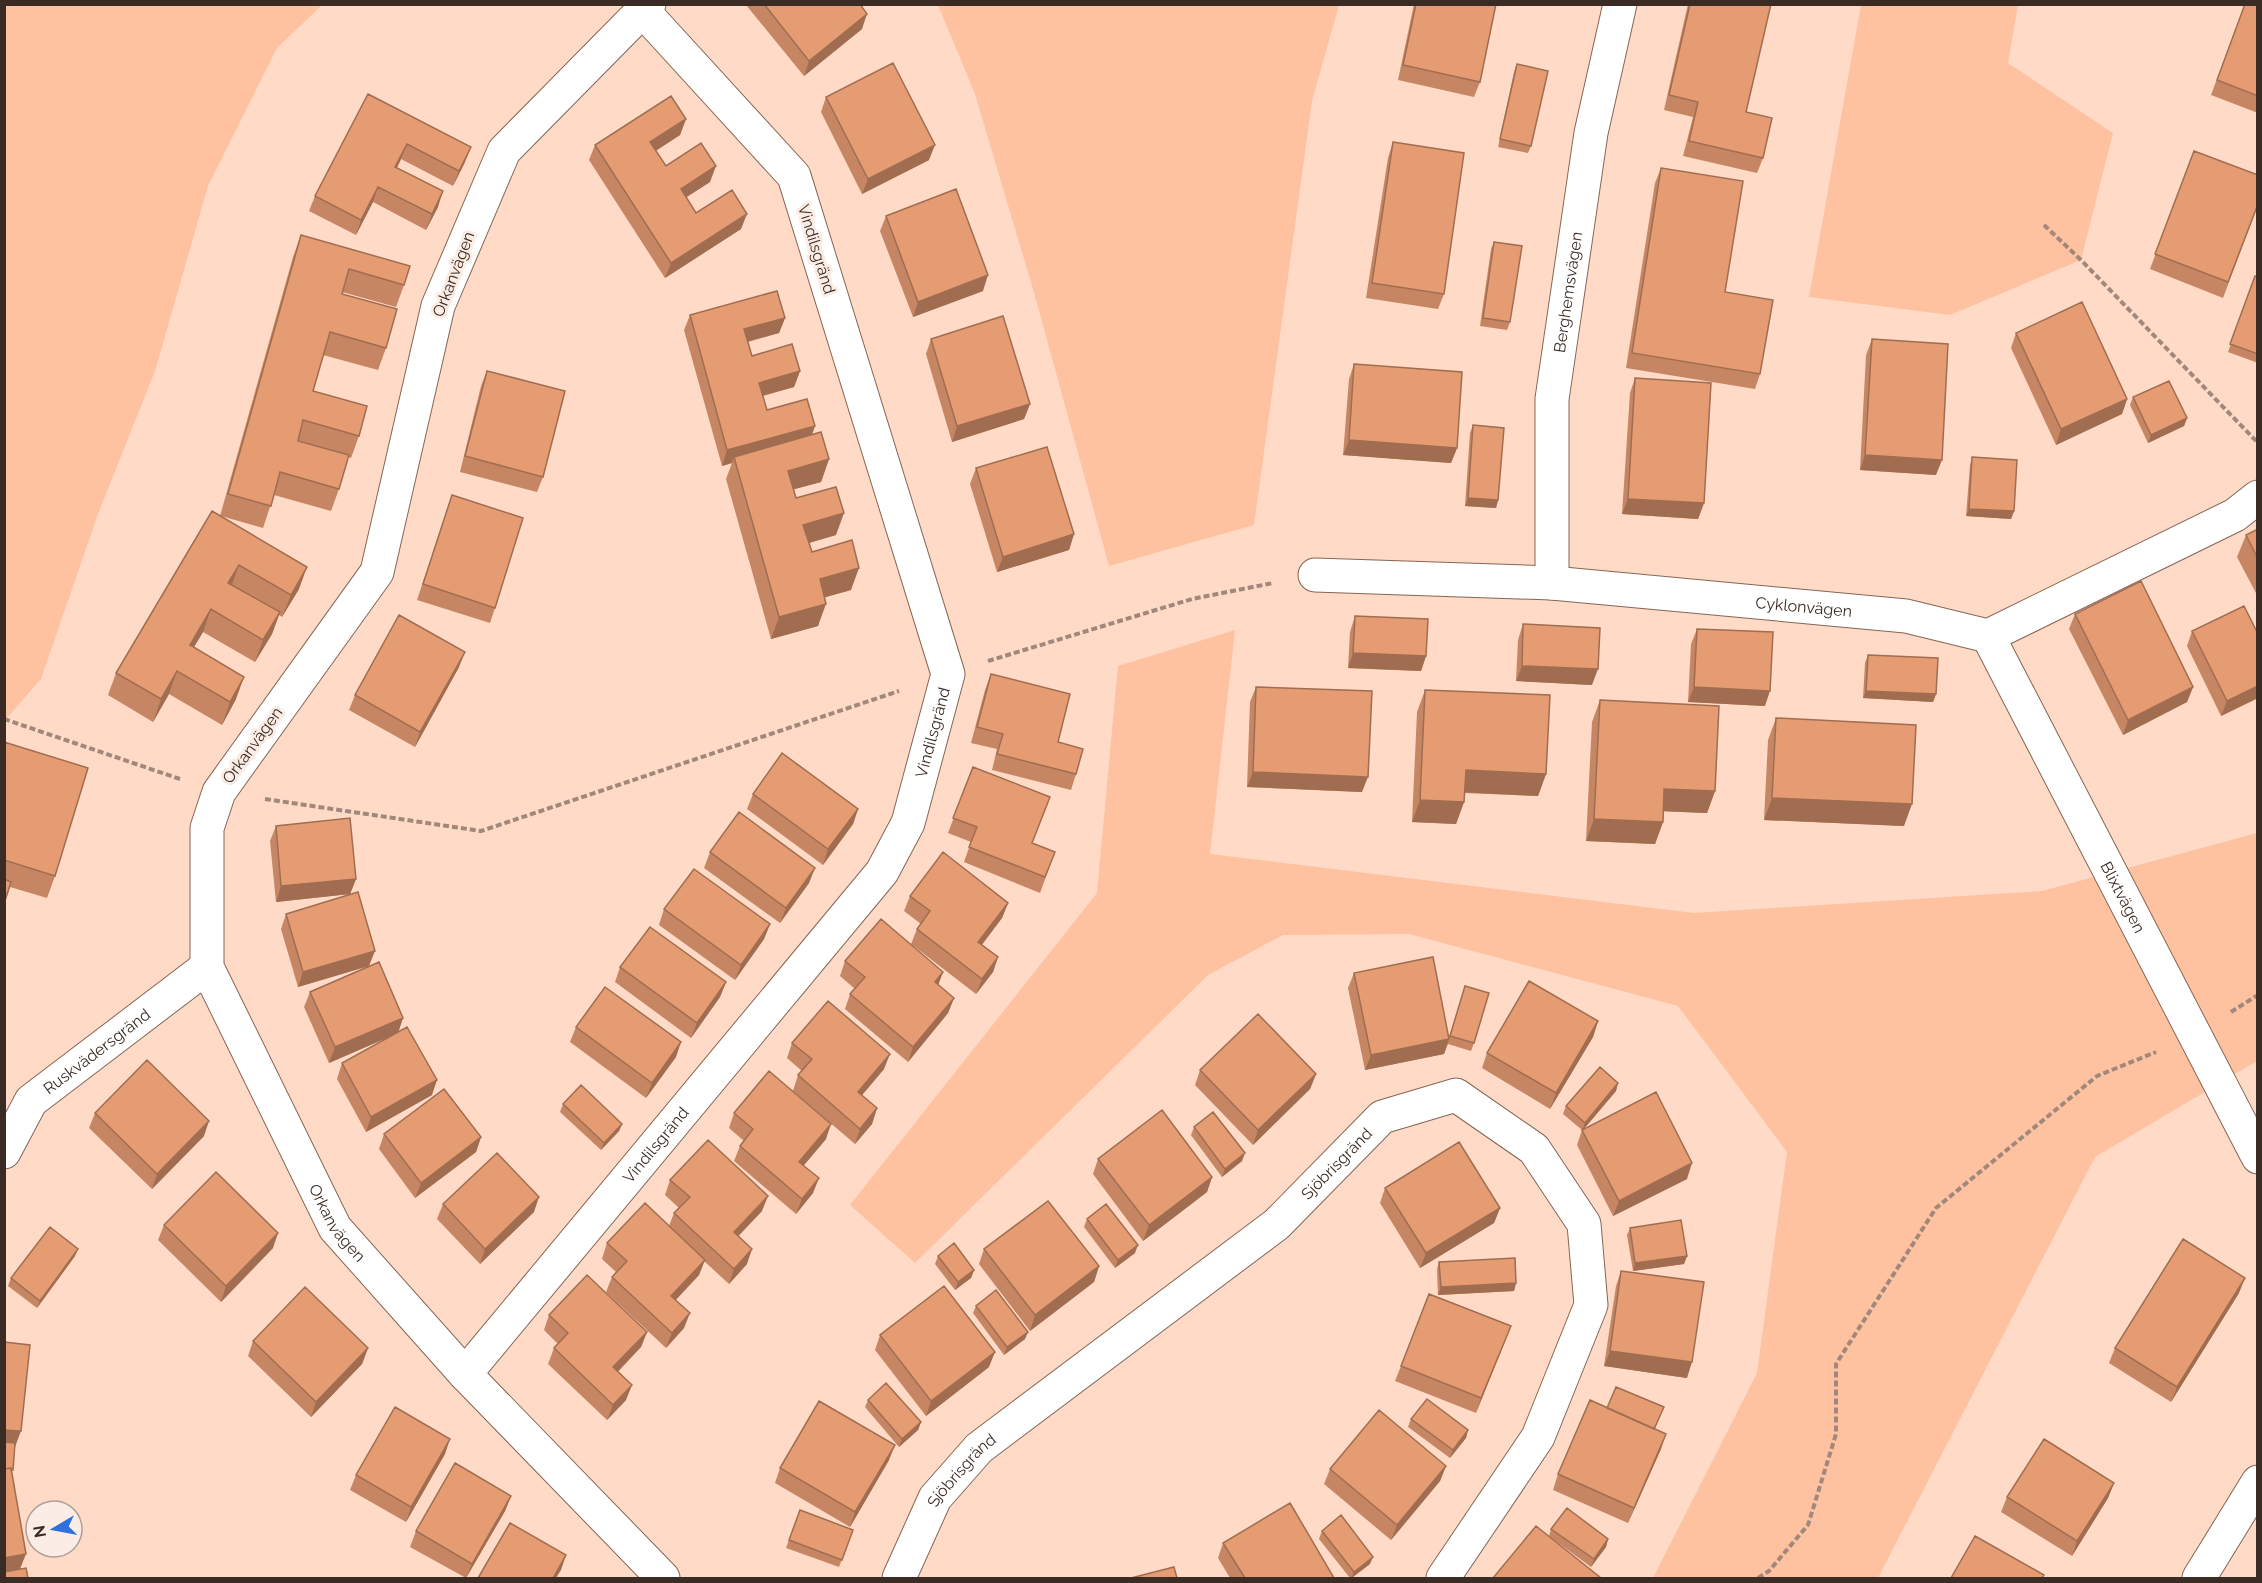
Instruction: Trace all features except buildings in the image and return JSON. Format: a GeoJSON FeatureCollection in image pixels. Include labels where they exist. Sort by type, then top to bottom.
{"type":"FeatureCollection","features":[{"type":"Feature","properties":{"kind":"street","name":"Berghemsvägen"},"geometry":{"type":"LineString","coordinates":[[1552,583],[1552,399],[1592,133],[1620,4]]}},
{"type":"Feature","properties":{"kind":"street","name":"Vindilsgränd"},"geometry":{"type":"LineString","coordinates":[[465,1374],[882,872],[908,823],[948,674],[794,176],[647,8]]}},
{"type":"Feature","properties":{"kind":"street","name":"Orkanvägen"},"geometry":{"type":"LineString","coordinates":[[647,8],[504,151],[438,306],[377,572],[219,792],[207,828],[207,967],[335,1228],[465,1374],[663,1578]]}},
{"type":"Feature","properties":{"kind":"street"},"geometry":{"type":"LineString","coordinates":[[1988,636],[2235,515],[2258,497]]}},
{"type":"Feature","properties":{"kind":"street","name":"Cyklonvägen"},"geometry":{"type":"LineString","coordinates":[[1315,575],[1552,583],[1906,616],[1988,636]]}},
{"type":"Feature","properties":{"kind":"street","name":"Blixtvägen"},"geometry":{"type":"LineString","coordinates":[[1988,636],[2258,1157]]}},
{"type":"Feature","properties":{"kind":"street","name":"Ruskvädersgränd"},"geometry":{"type":"LineString","coordinates":[[4,1152],[31,1101],[207,967]]}},
{"type":"Feature","properties":{"kind":"street","name":"Sjöbrisgränd"},"geometry":{"type":"LineString","coordinates":[[899,1578],[935,1498],[979,1448],[1276,1224],[1382,1117],[1456,1095],[1534,1149],[1584,1224],[1591,1305],[1538,1437],[1443,1578]]}},
{"type":"Feature","properties":{"kind":"street"},"geometry":{"type":"LineString","coordinates":[[2199,1578],[2258,1482]]}},
{"type":"Feature","properties":{"kind":"path"},"geometry":{"type":"LineString","coordinates":[[2044,225],[2081,260],[2258,443]]}},
{"type":"Feature","properties":{"kind":"path"},"geometry":{"type":"LineString","coordinates":[[4,718],[219,792],[481,831],[948,674],[1192,599],[1315,575]]}},
{"type":"Feature","properties":{"kind":"path"},"geometry":{"type":"LineString","coordinates":[[1758,1578],[1768,1571],[1808,1524],[1836,1434],[1836,1364],[1936,1208],[2097,1076],[2195,1035],[2258,995]]}},
{"type":"Feature","properties":{"kind":"shaded area"},"geometry":{"type":"Polygon","coordinates":[[[5,4],[322,5],[277,48],[208,186],[155,371],[98,514],[41,679],[5,720],[5,4]]]}},
{"type":"Feature","properties":{"kind":"shaded area"},"geometry":{"type":"Polygon","coordinates":[[[938,5],[1339,5],[1312,101],[1254,525],[1109,566],[1035,296],[975,94],[938,5]]]}},
{"type":"Feature","properties":{"kind":"shaded area"},"geometry":{"type":"Polygon","coordinates":[[[1861,5],[2018,5],[2008,63],[2113,133],[2081,260],[1950,315],[1809,297],[1861,5]]]}},
{"type":"Feature","properties":{"kind":"shaded area"},"geometry":{"type":"Polygon","coordinates":[[[1235,630],[1210,854],[1694,913],[2042,891],[2257,833],[2257,1061],[2095,1157],[1878,1578],[1653,1578],[1757,1373],[1787,1152],[1678,1006],[1409,934],[1283,935],[1208,975],[915,1263],[850,1205],[1097,893],[1118,666],[1235,630]]]}}]}
